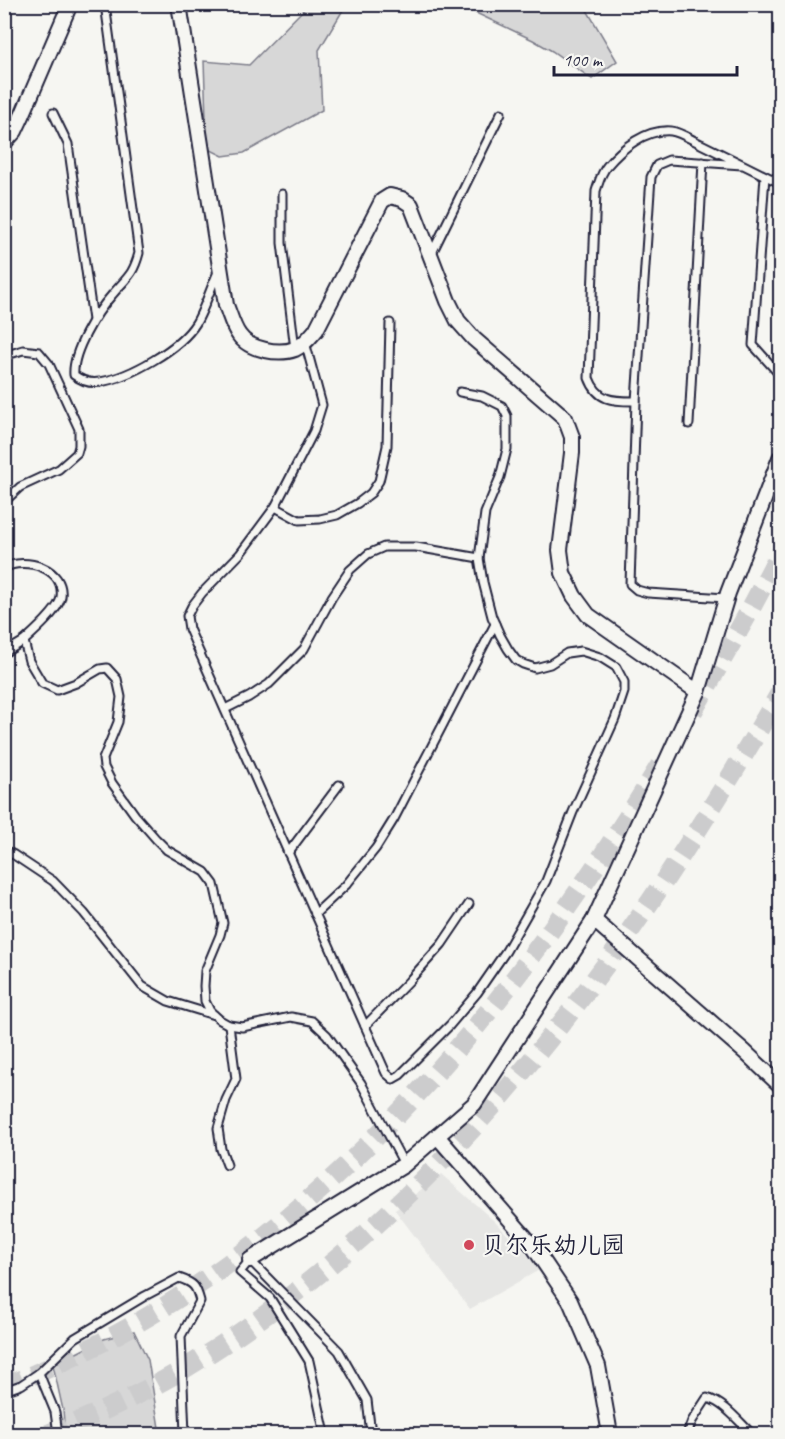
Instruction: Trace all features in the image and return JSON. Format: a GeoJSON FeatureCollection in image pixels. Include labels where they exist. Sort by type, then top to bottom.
{"type":"FeatureCollection","features":[{"type":"Feature","properties":{"kind":"street"},"geometry":{"type":"LineString","coordinates":[[4,143],[15,131],[70,4]]}},
{"type":"Feature","properties":{"kind":"street"},"geometry":{"type":"LineString","coordinates":[[179,4],[226,305],[239,336],[258,348],[279,353],[300,346],[316,330],[382,201],[390,196],[402,199],[411,205],[458,321],[474,339],[565,418],[572,437],[572,453],[560,550],[563,573],[574,596],[588,615],[698,692]]}},
{"type":"Feature","properties":{"kind":"street"},"geometry":{"type":"LineString","coordinates":[[250,1260],[404,1164],[474,1104],[594,920],[698,692],[726,598],[780,458]]}},
{"type":"Feature","properties":{"kind":"street"},"geometry":{"type":"LineString","coordinates":[[594,920],[780,1085]]}},
{"type":"Feature","properties":{"kind":"street"},"geometry":{"type":"LineString","coordinates":[[437,1136],[533,1246],[570,1301],[598,1366],[610,1434]]}},
{"type":"Feature","properties":{"kind":"lane"},"geometry":{"type":"LineString","coordinates":[[105,4],[139,253],[128,280],[93,320],[77,355],[75,375],[83,381],[99,383],[138,370],[175,347],[196,323],[220,267]]}},
{"type":"Feature","properties":{"kind":"lane"},"geometry":{"type":"LineString","coordinates":[[53,113],[69,144],[93,320]]}},
{"type":"Feature","properties":{"kind":"lane"},"geometry":{"type":"LineString","coordinates":[[431,255],[501,113]]}},
{"type":"Feature","properties":{"kind":"lane"},"geometry":{"type":"LineString","coordinates":[[636,401],[614,401],[594,391],[589,378],[596,191],[607,166],[624,149],[645,135],[659,131],[673,131],[780,183]]}},
{"type":"Feature","properties":{"kind":"lane"},"geometry":{"type":"LineString","coordinates":[[726,598],[648,592],[637,590],[630,584],[636,401],[651,177],[657,165],[669,160],[742,165]]}},
{"type":"Feature","properties":{"kind":"lane"},"geometry":{"type":"LineString","coordinates":[[689,424],[703,162]]}},
{"type":"Feature","properties":{"kind":"lane"},"geometry":{"type":"LineString","coordinates":[[765,176],[753,345],[780,375]]}},
{"type":"Feature","properties":{"kind":"lane"},"geometry":{"type":"LineString","coordinates":[[282,194],[282,243],[300,346],[322,405],[314,431],[276,507],[240,554],[201,593],[187,616],[189,629],[315,914],[386,1073],[393,1079],[400,1075],[450,1025],[477,993],[506,951],[546,881],[573,812],[615,719],[624,692],[624,682],[616,668],[600,657],[581,651],[567,654],[550,664],[535,668],[516,660],[508,649],[495,624],[479,558],[485,513],[500,477],[507,449],[507,416],[502,406],[482,396],[459,392]]}},
{"type":"Feature","properties":{"kind":"lane"},"geometry":{"type":"LineString","coordinates":[[276,507],[299,520],[320,519],[337,514],[358,503],[371,493],[379,481],[387,446],[390,323]]}},
{"type":"Feature","properties":{"kind":"lane"},"geometry":{"type":"LineString","coordinates":[[4,356],[23,350],[39,352],[49,364],[79,429],[79,446],[77,453],[58,469],[21,487],[4,502]]}},
{"type":"Feature","properties":{"kind":"lane"},"geometry":{"type":"LineString","coordinates":[[225,710],[269,684],[304,649],[332,597],[350,570],[368,554],[384,547],[416,547],[479,558]]}},
{"type":"Feature","properties":{"kind":"lane"},"geometry":{"type":"LineString","coordinates":[[4,568],[10,565],[30,563],[49,571],[59,585],[61,599],[44,624],[4,653]]}},
{"type":"Feature","properties":{"kind":"lane"},"geometry":{"type":"LineString","coordinates":[[315,914],[346,885],[376,848],[394,819],[495,624]]}},
{"type":"Feature","properties":{"kind":"lane"},"geometry":{"type":"LineString","coordinates":[[24,640],[28,661],[46,686],[57,690],[76,683],[100,669],[107,668],[117,679],[121,697],[118,722],[103,759],[104,767],[112,783],[135,815],[156,839],[167,850],[205,872],[214,884],[223,923],[206,971],[205,1001],[210,1011],[229,1025],[242,1027],[291,1017],[312,1021],[327,1035],[361,1083],[404,1164]]}},
{"type":"Feature","properties":{"kind":"lane"},"geometry":{"type":"LineString","coordinates":[[288,853],[339,785]]}},
{"type":"Feature","properties":{"kind":"lane"},"geometry":{"type":"LineString","coordinates":[[4,850],[53,881],[84,913],[142,987],[168,1001],[214,1015]]}},
{"type":"Feature","properties":{"kind":"lane"},"geometry":{"type":"LineString","coordinates":[[365,1026],[442,944],[469,904]]}},
{"type":"Feature","properties":{"kind":"lane"},"geometry":{"type":"LineString","coordinates":[[227,1165],[221,1149],[218,1128],[226,1100],[236,1079],[229,1025]]}},
{"type":"Feature","properties":{"kind":"lane"},"geometry":{"type":"LineString","coordinates":[[325,1434],[309,1361],[270,1298],[240,1272],[250,1260],[339,1351],[367,1400],[371,1434]]}},
{"type":"Feature","properties":{"kind":"lane"},"geometry":{"type":"LineString","coordinates":[[4,1390],[21,1385],[39,1373],[75,1338],[179,1278],[191,1282],[197,1290],[200,1301],[181,1336],[185,1434]]}},
{"type":"Feature","properties":{"kind":"lane"},"geometry":{"type":"LineString","coordinates":[[39,1373],[55,1412],[58,1434]]}},
{"type":"Feature","properties":{"kind":"lane"},"geometry":{"type":"LineString","coordinates":[[687,1434],[692,1421],[707,1398],[715,1400],[752,1434]]}},
{"type":"Feature","properties":{"kind":"shaded area"},"geometry":{"type":"Polygon","coordinates":[[[308,5],[346,5],[319,50],[322,110],[244,153],[223,156],[207,148],[204,61],[249,65],[308,5]]]}},
{"type":"Feature","properties":{"kind":"shaded area"},"geometry":{"type":"Polygon","coordinates":[[[459,5],[584,5],[617,61],[592,79],[533,40],[459,5]]]}},
{"type":"Feature","properties":{"kind":"shaded area","name":"贝尔乐幼儿园"},"geometry":{"type":"Polygon","coordinates":[[[441,1174],[493,1220],[541,1269],[470,1309],[395,1210],[441,1174]]]}},
{"type":"Feature","properties":{"kind":"shaded area"},"geometry":{"type":"Polygon","coordinates":[[[134,1331],[148,1360],[160,1434],[65,1434],[63,1410],[53,1365],[104,1339],[134,1331]]]}},
{"type":"Feature","properties":{"kind":"tunnel"},"geometry":{"type":"LineString","coordinates":[[693,711],[780,553]]}},
{"type":"Feature","properties":{"kind":"tunnel"},"geometry":{"type":"LineString","coordinates":[[48,1434],[122,1402],[175,1374],[285,1300],[372,1228],[452,1150],[527,1066],[597,977],[662,885],[723,790],[780,693]]}},
{"type":"Feature","properties":{"kind":"tunnel"},"geometry":{"type":"LineString","coordinates":[[4,1387],[118,1334],[232,1261],[305,1202],[375,1138],[440,1068],[502,995],[559,919],[662,762]]}},
{"type":"Feature","properties":{"kind":"place","name":"贝尔乐幼儿园"},"geometry":{"type":"Point","coordinates":[469,1245]}}]}
